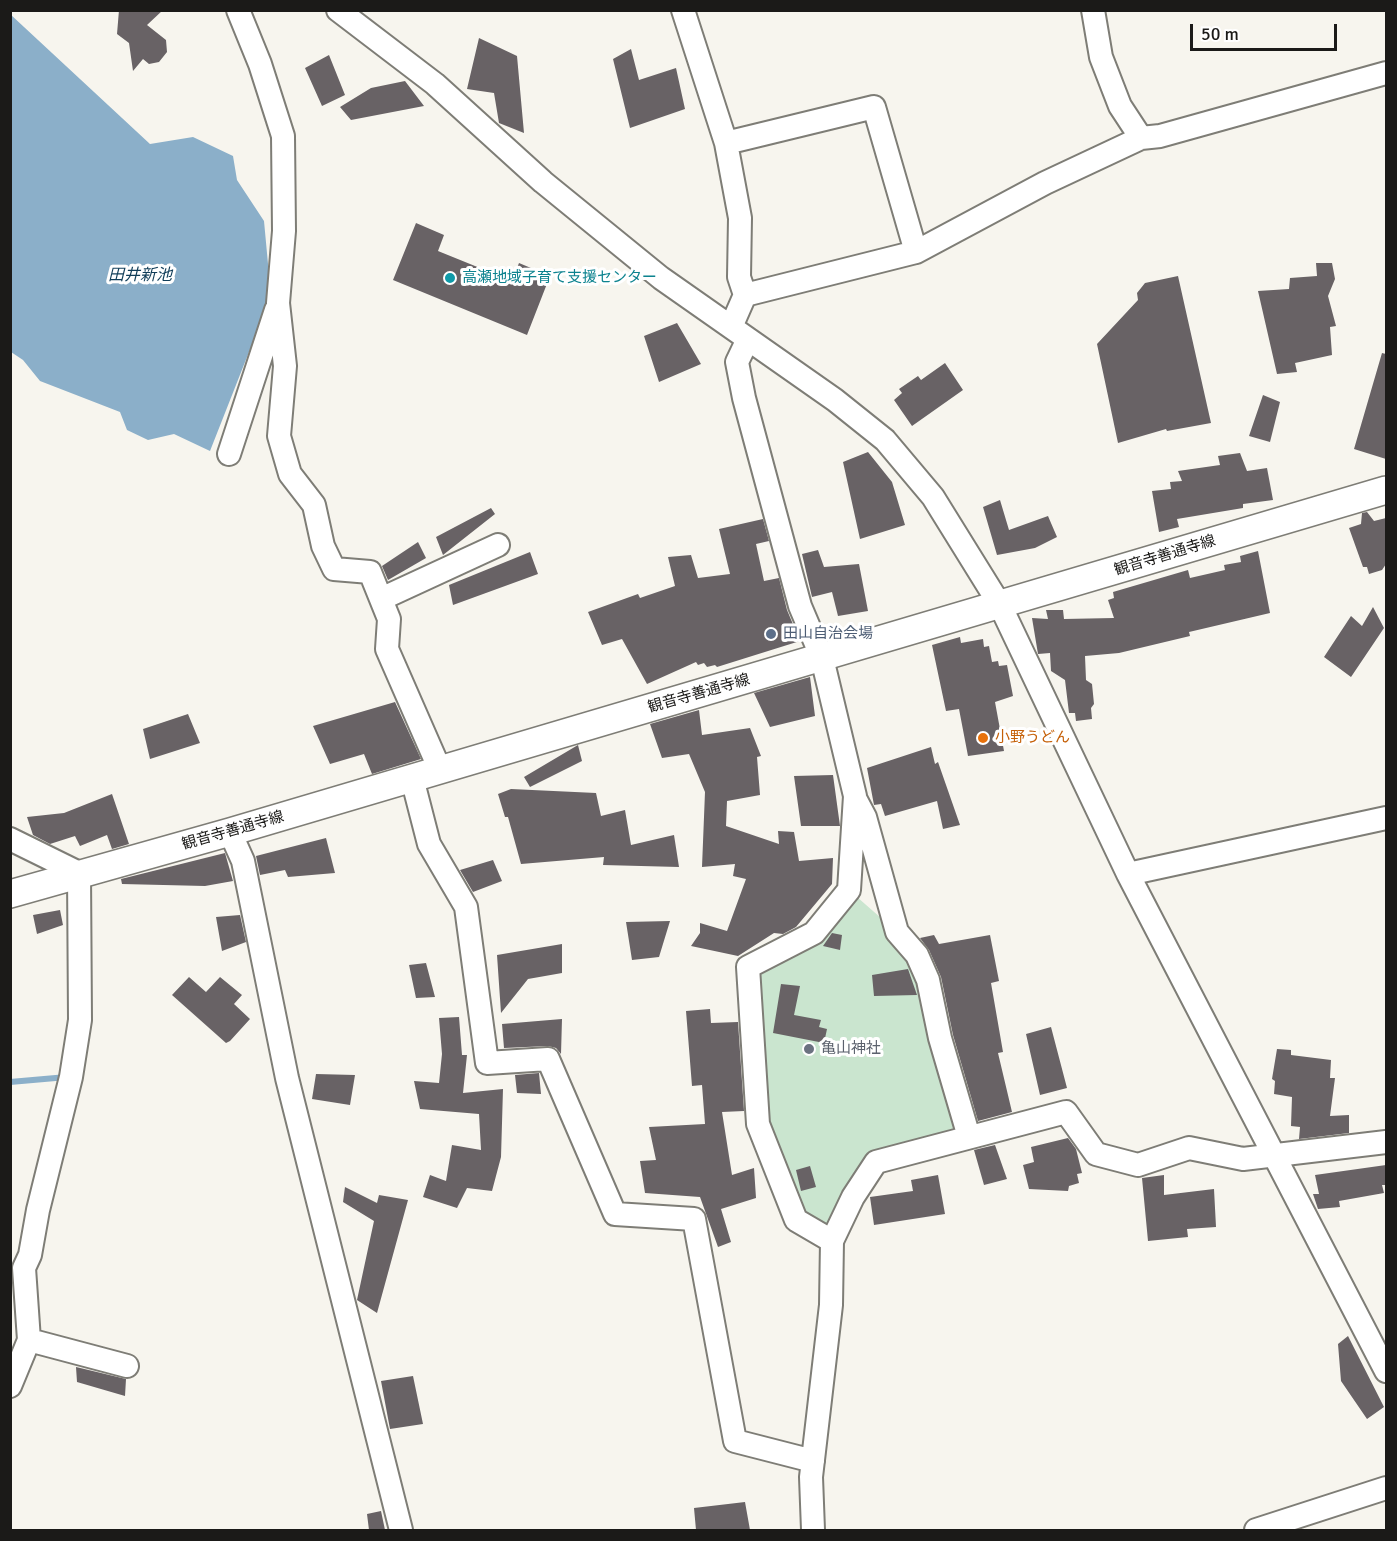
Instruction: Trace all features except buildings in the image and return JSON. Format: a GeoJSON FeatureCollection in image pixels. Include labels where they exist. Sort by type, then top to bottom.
{"type":"FeatureCollection","features":[{"type":"Feature","properties":{"kind":"main road","name":"観音寺善通寺線"},"geometry":{"type":"LineString","coordinates":[[10,894],[230,832],[1386,490]]}},
{"type":"Feature","properties":{"kind":"street"},"geometry":{"type":"LineString","coordinates":[[238,10],[260,64],[283,136],[284,231],[278,303],[285,366],[279,436],[290,474],[314,505],[323,546],[334,569],[370,572],[389,619],[387,650],[440,770]]}},
{"type":"Feature","properties":{"kind":"street"},"geometry":{"type":"LineString","coordinates":[[338,10],[435,84],[543,182],[661,278],[835,400],[885,440],[933,496],[1000,605],[1128,874],[1386,1371]]}},
{"type":"Feature","properties":{"kind":"street"},"geometry":{"type":"LineString","coordinates":[[683,10],[726,143],[740,218],[739,277],[745,295],[737,362],[744,398],[800,606],[822,658],[855,796],[865,817],[897,932],[916,955],[928,980],[939,1038],[969,1137]]}},
{"type":"Feature","properties":{"kind":"street"},"geometry":{"type":"LineString","coordinates":[[1093,10],[1101,57],[1120,106],[1142,138]]}},
{"type":"Feature","properties":{"kind":"street"},"geometry":{"type":"LineString","coordinates":[[745,295],[915,252],[1044,183],[1142,138],[1160,136],[1386,73]]}},
{"type":"Feature","properties":{"kind":"street"},"geometry":{"type":"LineString","coordinates":[[726,143],[874,107],[915,252]]}},
{"type":"Feature","properties":{"kind":"street"},"geometry":{"type":"LineString","coordinates":[[229,454],[278,303]]}},
{"type":"Feature","properties":{"kind":"street"},"geometry":{"type":"LineString","coordinates":[[381,599],[498,545]]}},
{"type":"Feature","properties":{"kind":"street"},"geometry":{"type":"LineString","coordinates":[[412,778],[429,844],[466,907],[487,1063],[548,1059],[615,1214],[694,1219],[735,1441],[813,1461]]}},
{"type":"Feature","properties":{"kind":"street"},"geometry":{"type":"LineString","coordinates":[[832,1242],[796,1221],[758,1124],[748,967],[814,933],[849,890],[855,796]]}},
{"type":"Feature","properties":{"kind":"street"},"geometry":{"type":"LineString","coordinates":[[1128,874],[1386,818]]}},
{"type":"Feature","properties":{"kind":"street"},"geometry":{"type":"LineString","coordinates":[[230,832],[243,861],[287,1078],[401,1530]]}},
{"type":"Feature","properties":{"kind":"street"},"geometry":{"type":"LineString","coordinates":[[10,839],[79,873],[80,1020],[71,1077],[38,1210],[30,1255],[24,1268],[29,1340],[10,1386]]}},
{"type":"Feature","properties":{"kind":"street"},"geometry":{"type":"LineString","coordinates":[[813,1530],[813,1461],[831,1305],[832,1242],[853,1197],[876,1162],[1066,1112],[1096,1154],[1138,1166],[1189,1148],[1243,1159],[1276,1157],[1386,1142]]}},
{"type":"Feature","properties":{"kind":"street"},"geometry":{"type":"LineString","coordinates":[[29,1340],[126,1366]]}},
{"type":"Feature","properties":{"kind":"street"},"geometry":{"type":"LineString","coordinates":[[1256,1530],[1386,1488]]}},
{"type":"Feature","properties":{"kind":"green space"},"geometry":{"type":"Polygon","coordinates":[[[849,890],[897,932],[917,955],[969,1137],[876,1162],[832,1241],[796,1220],[758,1124],[748,967],[814,933],[849,890]]]}},
{"type":"Feature","properties":{"kind":"water","name":"田井新池"},"geometry":{"type":"Polygon","coordinates":[[[10,14],[150,144],[193,137],[233,156],[237,180],[264,221],[271,296],[210,451],[174,434],[148,440],[127,430],[120,412],[40,381],[23,360],[11,352],[10,14]]]}},
{"type":"Feature","properties":{"kind":"waterway"},"geometry":{"type":"LineString","coordinates":[[10,1082],[67,1077]]}},
{"type":"Feature","properties":{"kind":"place","name":"高瀬地域子育て支援センター"},"geometry":{"type":"Point","coordinates":[450,278]}},
{"type":"Feature","properties":{"kind":"place","name":"田山自治会場"},"geometry":{"type":"Point","coordinates":[771,634]}},
{"type":"Feature","properties":{"kind":"place","name":"小野うどん"},"geometry":{"type":"Point","coordinates":[983,738]}},
{"type":"Feature","properties":{"kind":"place","name":"亀山神社"},"geometry":{"type":"Point","coordinates":[809,1049]}}]}
